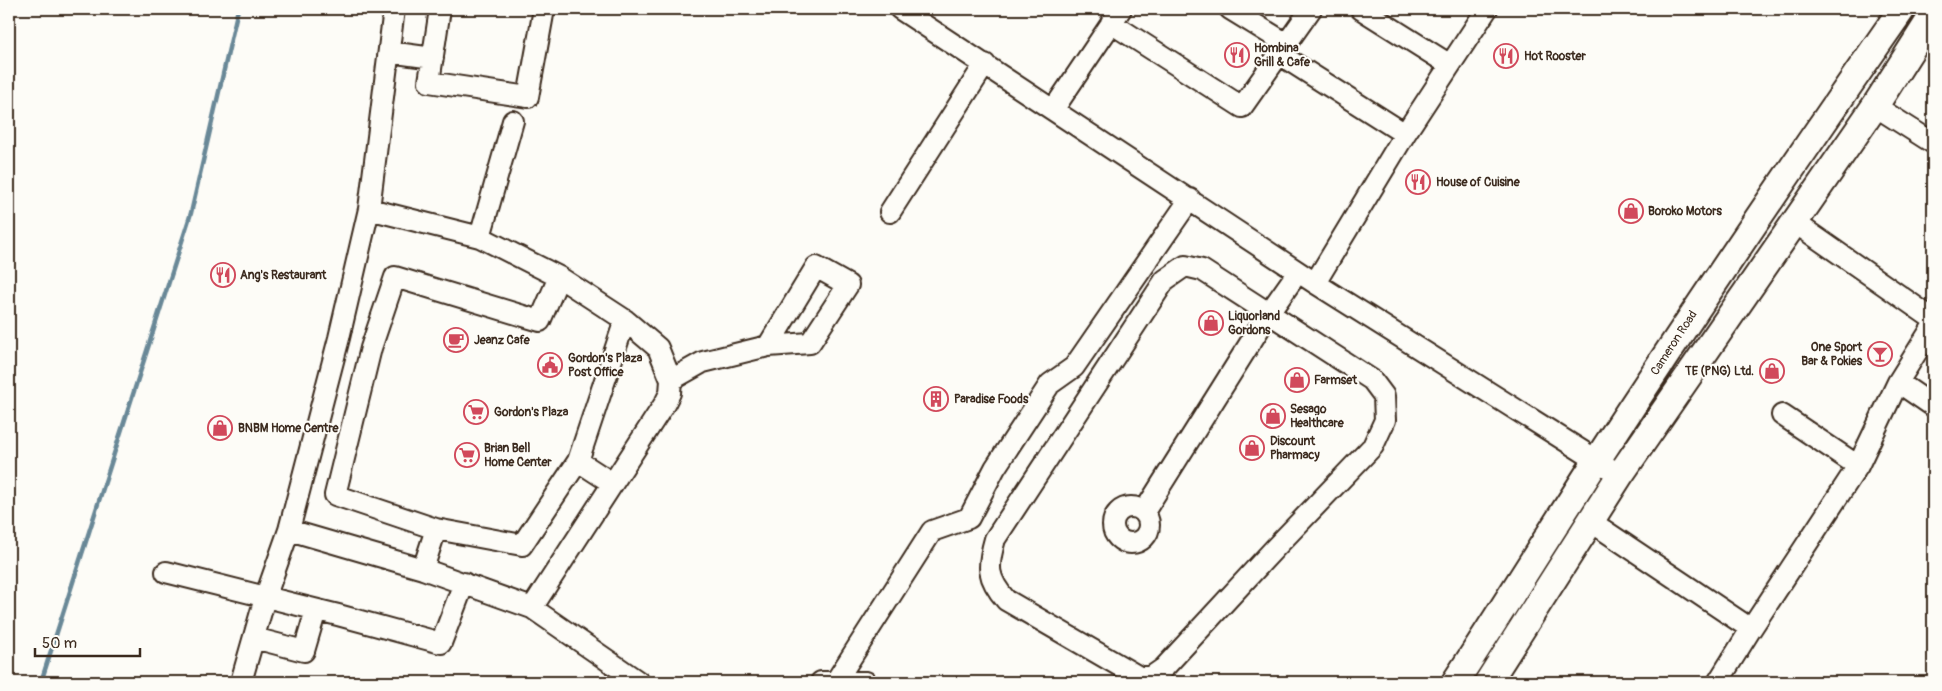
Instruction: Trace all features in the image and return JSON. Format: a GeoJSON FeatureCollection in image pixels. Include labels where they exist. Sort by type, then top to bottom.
{"type":"FeatureCollection","features":[{"type":"Feature","properties":{"kind":"main road","name":"Cameron Road"},"geometry":{"type":"LineString","coordinates":[[1455,682],[1596,461],[1751,227],[1902,9]]}},
{"type":"Feature","properties":{"kind":"main road"},"geometry":{"type":"LineString","coordinates":[[1488,682],[1620,475],[1875,106],[1933,15]]}},
{"type":"Feature","properties":{"kind":"street"},"geometry":{"type":"LineString","coordinates":[[241,682],[265,598],[289,530],[340,338],[369,208],[394,9]]}},
{"type":"Feature","properties":{"kind":"street"},"geometry":{"type":"LineString","coordinates":[[440,9],[429,82],[528,98],[544,9]]}},
{"type":"Feature","properties":{"kind":"street"},"geometry":{"type":"LineString","coordinates":[[900,9],[1298,272],[1620,475]]}},
{"type":"Feature","properties":{"kind":"street"},"geometry":{"type":"LineString","coordinates":[[1230,9],[1283,49],[1406,134]]}},
{"type":"Feature","properties":{"kind":"street"},"geometry":{"type":"LineString","coordinates":[[1053,110],[1116,16],[1242,107],[1311,9]]}},
{"type":"Feature","properties":{"kind":"street"},"geometry":{"type":"LineString","coordinates":[[1361,9],[1450,65]]}},
{"type":"Feature","properties":{"kind":"street"},"geometry":{"type":"LineString","coordinates":[[1315,283],[1406,134],[1487,9]]}},
{"type":"Feature","properties":{"kind":"street"},"geometry":{"type":"LineString","coordinates":[[389,52],[433,58]]}},
{"type":"Feature","properties":{"kind":"street"},"geometry":{"type":"LineString","coordinates":[[890,212],[985,64]]}},
{"type":"Feature","properties":{"kind":"street"},"geometry":{"type":"LineString","coordinates":[[1875,106],[1933,143]]}},
{"type":"Feature","properties":{"kind":"street"},"geometry":{"type":"LineString","coordinates":[[480,237],[513,121]]}},
{"type":"Feature","properties":{"kind":"street"},"geometry":{"type":"LineString","coordinates":[[829,682],[932,531],[969,518],[995,468],[1050,384],[1074,367],[1190,199]]}},
{"type":"Feature","properties":{"kind":"street"},"geometry":{"type":"LineString","coordinates":[[369,208],[480,237],[558,277],[625,320],[658,348],[671,380],[670,393],[532,608]]}},
{"type":"Feature","properties":{"kind":"street"},"geometry":{"type":"LineString","coordinates":[[1794,222],[1933,319]]}},
{"type":"Feature","properties":{"kind":"street"},"geometry":{"type":"LineString","coordinates":[[1185,266],[1202,270],[1269,313],[1372,380],[1384,396],[1384,420],[1373,446],[1164,668],[1151,677],[1139,677],[1006,600],[995,587],[988,562],[995,540],[1165,280],[1185,266]]}},
{"type":"Feature","properties":{"kind":"street"},"geometry":{"type":"LineString","coordinates":[[1144,512],[1269,313],[1298,272]]}},
{"type":"Feature","properties":{"kind":"street"},"geometry":{"type":"LineString","coordinates":[[558,277],[540,321],[395,277],[372,348],[335,495],[436,529],[522,545],[578,462],[625,320]]}},
{"type":"Feature","properties":{"kind":"street"},"geometry":{"type":"LineString","coordinates":[[1718,682],[1858,466],[1898,382],[1933,326]]}},
{"type":"Feature","properties":{"kind":"street"},"geometry":{"type":"LineString","coordinates":[[340,338],[372,348]]}},
{"type":"Feature","properties":{"kind":"street"},"geometry":{"type":"LineString","coordinates":[[671,380],[703,362],[768,346]]}},
{"type":"Feature","properties":{"kind":"street"},"geometry":{"type":"LineString","coordinates":[[1898,382],[1933,406]]}},
{"type":"Feature","properties":{"kind":"street"},"geometry":{"type":"LineString","coordinates":[[1782,415],[1858,466]]}},
{"type":"Feature","properties":{"kind":"street"},"geometry":{"type":"LineString","coordinates":[[578,462],[612,483]]}},
{"type":"Feature","properties":{"kind":"street"},"geometry":{"type":"LineString","coordinates":[[1590,521],[1751,629]]}},
{"type":"Feature","properties":{"kind":"street"},"geometry":{"type":"LineString","coordinates":[[423,569],[436,529]]}},
{"type":"Feature","properties":{"kind":"street"},"geometry":{"type":"LineString","coordinates":[[289,530],[423,569],[532,608],[639,682]]}},
{"type":"Feature","properties":{"kind":"street"},"geometry":{"type":"LineString","coordinates":[[166,572],[441,643],[464,583]]}},
{"type":"Feature","properties":{"kind":"street"},"geometry":{"type":"LineString","coordinates":[[254,638],[304,652],[316,610]]}},
{"type":"Feature","properties":{"kind":"street"},"geometry":{"type":"LineString","coordinates":[[829,682],[866,682]]}},
{"type":"Feature","properties":{"kind":"waterway"},"geometry":{"type":"LineString","coordinates":[[41,682],[191,213],[238,9]]}},
{"type":"Feature","properties":{"kind":"place","name":"Hombina Grill & Cafe"},"geometry":{"type":"Point","coordinates":[1237,55]}},
{"type":"Feature","properties":{"kind":"place","name":"Hot Rooster"},"geometry":{"type":"Point","coordinates":[1506,56]}},
{"type":"Feature","properties":{"kind":"place","name":"House of Cuisine"},"geometry":{"type":"Point","coordinates":[1418,182]}},
{"type":"Feature","properties":{"kind":"place","name":"Boroko Motors"},"geometry":{"type":"Point","coordinates":[1631,211]}},
{"type":"Feature","properties":{"kind":"place","name":"Ang's Restaurant"},"geometry":{"type":"Point","coordinates":[223,275]}},
{"type":"Feature","properties":{"kind":"place","name":"Liquorland Gordons"},"geometry":{"type":"Point","coordinates":[1211,323]}},
{"type":"Feature","properties":{"kind":"place","name":"Jeanz Cafe"},"geometry":{"type":"Point","coordinates":[456,340]}},
{"type":"Feature","properties":{"kind":"place","name":"One Sport Bar & Pokies"},"geometry":{"type":"Point","coordinates":[1880,354]}},
{"type":"Feature","properties":{"kind":"place","name":"Gordon's Plaza Post Office"},"geometry":{"type":"Point","coordinates":[550,365]}},
{"type":"Feature","properties":{"kind":"place","name":"TE (PNG) Ltd."},"geometry":{"type":"Point","coordinates":[1772,371]}},
{"type":"Feature","properties":{"kind":"place","name":"Farmset"},"geometry":{"type":"Point","coordinates":[1297,380]}},
{"type":"Feature","properties":{"kind":"place","name":"Paradise Foods"},"geometry":{"type":"Point","coordinates":[936,399]}},
{"type":"Feature","properties":{"kind":"place","name":"Gordon's Plaza"},"geometry":{"type":"Point","coordinates":[476,412]}},
{"type":"Feature","properties":{"kind":"place","name":"Sesago Healthcare"},"geometry":{"type":"Point","coordinates":[1273,416]}},
{"type":"Feature","properties":{"kind":"place","name":"BNBM Home Centre"},"geometry":{"type":"Point","coordinates":[220,428]}},
{"type":"Feature","properties":{"kind":"place","name":"Discount Pharmacy"},"geometry":{"type":"Point","coordinates":[1252,448]}},
{"type":"Feature","properties":{"kind":"place","name":"Brian Bell Home Center"},"geometry":{"type":"Point","coordinates":[467,455]}}]}
